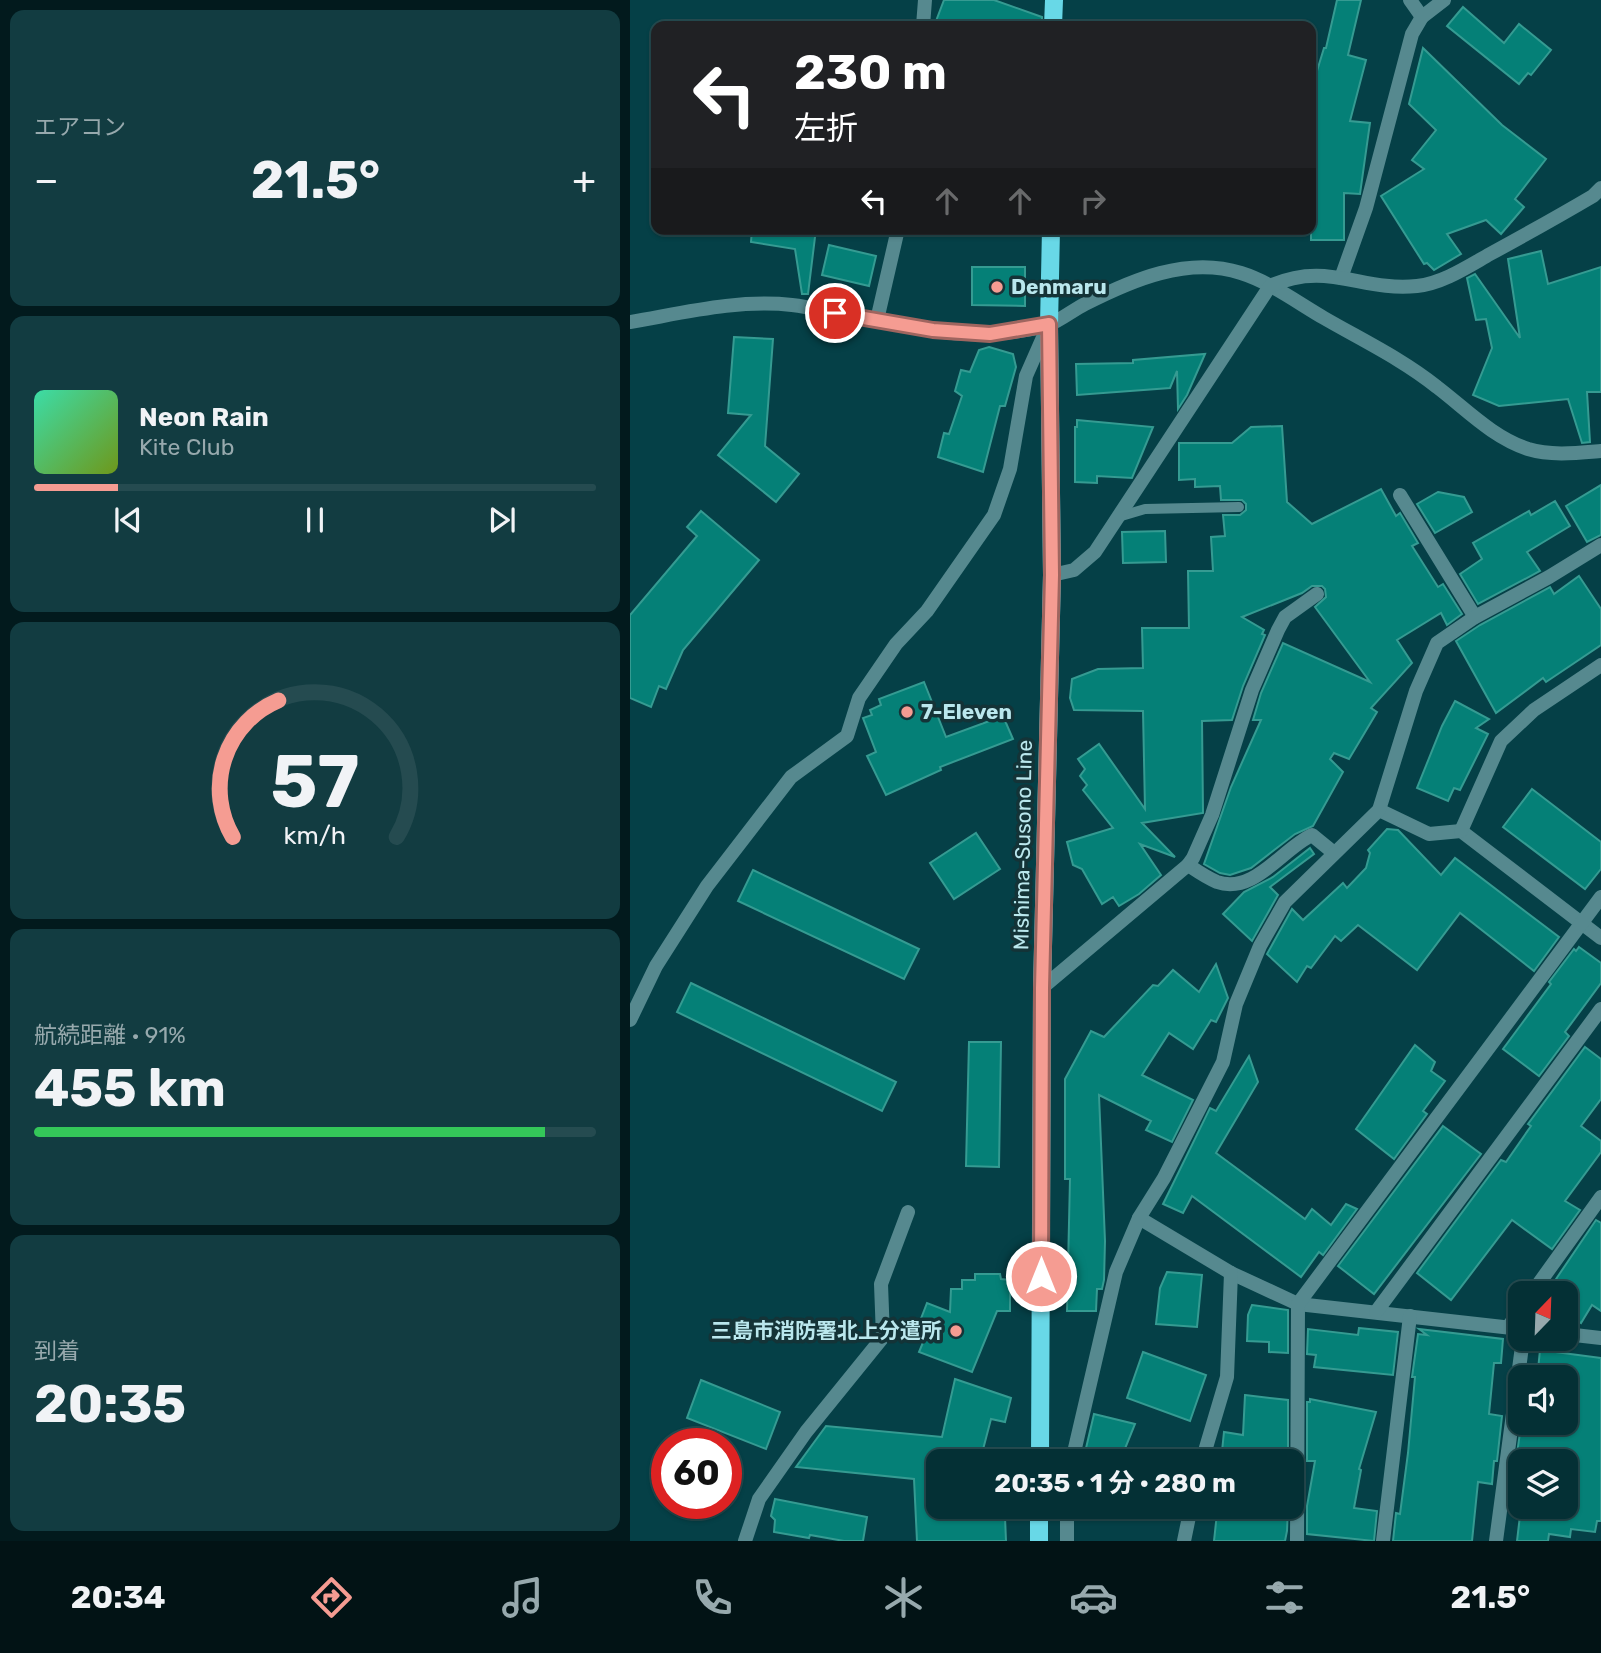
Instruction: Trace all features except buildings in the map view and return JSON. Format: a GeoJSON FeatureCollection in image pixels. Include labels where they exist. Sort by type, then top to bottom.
{"type":"FeatureCollection","features":[{"type":"Feature","properties":{"kind":"main road"},"geometry":{"type":"LineString","coordinates":[[1054,0],[1054,21]]}},
{"type":"Feature","properties":{"kind":"main road","name":"Mishima-Susono Line"},"geometry":{"type":"LineString","coordinates":[[1040,1449],[1042,988],[1052,575],[1049,324],[1051,235]]}},
{"type":"Feature","properties":{"kind":"main road"},"geometry":{"type":"LineString","coordinates":[[1039,1519],[1039,1541]]}},
{"type":"Feature","properties":{"kind":"street"},"geometry":{"type":"LineString","coordinates":[[923,21],[925,0]]}},
{"type":"Feature","properties":{"kind":"street"},"geometry":{"type":"LineString","coordinates":[[1410,0],[1422,17]]}},
{"type":"Feature","properties":{"kind":"street"},"geometry":{"type":"LineString","coordinates":[[1342,278],[1366,208],[1412,34],[1422,17],[1444,0]]}},
{"type":"Feature","properties":{"kind":"street"},"geometry":{"type":"LineString","coordinates":[[1052,575],[1074,570],[1095,552],[1270,286],[1300,275],[1321,275],[1399,286],[1418,286],[1440,280],[1593,196],[1601,188]]}},
{"type":"Feature","properties":{"kind":"street"},"geometry":{"type":"LineString","coordinates":[[877,320],[897,235]]}},
{"type":"Feature","properties":{"kind":"street"},"geometry":{"type":"LineString","coordinates":[[630,322],[734,304],[762,303],[793,305],[933,330],[990,334],[1049,324],[1112,290],[1157,273],[1183,268],[1217,267],[1242,273],[1270,286],[1400,360],[1480,423],[1510,442],[1531,450],[1565,454],[1601,451]]}},
{"type":"Feature","properties":{"kind":"street"},"geometry":{"type":"LineString","coordinates":[[630,1020],[656,966],[706,886],[791,777],[847,736],[859,698],[896,645],[927,611],[994,515],[1010,469],[1026,376],[1049,324]]}},
{"type":"Feature","properties":{"kind":"street"},"geometry":{"type":"LineString","coordinates":[[1400,495],[1475,617]]}},
{"type":"Feature","properties":{"kind":"street"},"geometry":{"type":"LineString","coordinates":[[1075,1449],[1115,1272],[1139,1218],[1164,1178],[1223,1062],[1236,1004],[1261,946],[1286,902],[1379,810],[1416,691],[1437,643],[1475,617],[1601,545]]}},
{"type":"Feature","properties":{"kind":"street"},"geometry":{"type":"LineString","coordinates":[[1042,988],[1188,866],[1212,815],[1252,690],[1278,629],[1285,617],[1317,594]]}},
{"type":"Feature","properties":{"kind":"street"},"geometry":{"type":"LineString","coordinates":[[1461,831],[1502,741],[1534,710],[1601,665]]}},
{"type":"Feature","properties":{"kind":"street"},"geometry":{"type":"LineString","coordinates":[[1379,810],[1429,834],[1461,831],[1601,938]]}},
{"type":"Feature","properties":{"kind":"street"},"geometry":{"type":"LineString","coordinates":[[1188,866],[1215,881],[1241,883],[1253,878],[1312,835],[1334,853]]}},
{"type":"Feature","properties":{"kind":"street"},"geometry":{"type":"LineString","coordinates":[[1297,1541],[1298,1304],[1601,897]]}},
{"type":"Feature","properties":{"kind":"street"},"geometry":{"type":"LineString","coordinates":[[1376,1312],[1601,1009]]}},
{"type":"Feature","properties":{"kind":"street"},"geometry":{"type":"LineString","coordinates":[[1541,1281],[1601,1197]]}},
{"type":"Feature","properties":{"kind":"street"},"geometry":{"type":"LineString","coordinates":[[745,1541],[759,1499],[806,1432],[883,1337],[881,1284],[908,1212]]}},
{"type":"Feature","properties":{"kind":"street"},"geometry":{"type":"LineString","coordinates":[[1139,1218],[1231,1273],[1298,1304],[1508,1327]]}},
{"type":"Feature","properties":{"kind":"street"},"geometry":{"type":"LineString","coordinates":[[1206,1449],[1227,1377],[1231,1273]]}},
{"type":"Feature","properties":{"kind":"street"},"geometry":{"type":"LineString","coordinates":[[1382,1541],[1410,1316]]}},
{"type":"Feature","properties":{"kind":"street"},"geometry":{"type":"LineString","coordinates":[[1578,1335],[1601,1338]]}},
{"type":"Feature","properties":{"kind":"street"},"geometry":{"type":"LineString","coordinates":[[1496,1541],[1521,1351]]}},
{"type":"Feature","properties":{"kind":"street"},"geometry":{"type":"LineString","coordinates":[[1067,1519],[1067,1541]]}},
{"type":"Feature","properties":{"kind":"street"},"geometry":{"type":"LineString","coordinates":[[1184,1541],[1189,1519]]}},
{"type":"Feature","properties":{"kind":"lane"},"geometry":{"type":"LineString","coordinates":[[1118,517],[1145,509],[1239,507]]}},
{"type":"Feature","properties":{"kind":"place","name":"Denmaru"},"geometry":{"type":"Point","coordinates":[997,287]}},
{"type":"Feature","properties":{"kind":"place","name":"7-Eleven"},"geometry":{"type":"Point","coordinates":[907,712]}},
{"type":"Feature","properties":{"kind":"place","name":"三島市消防署北上分遣所"},"geometry":{"type":"Point","coordinates":[956,1331]}},
{"type":"Feature","properties":{"kind":"route"},"geometry":{"type":"LineString","coordinates":[[835,313],[933,330],[990,334],[1049,324],[1052,575],[1042,988],[1041,1276]]}}]}
